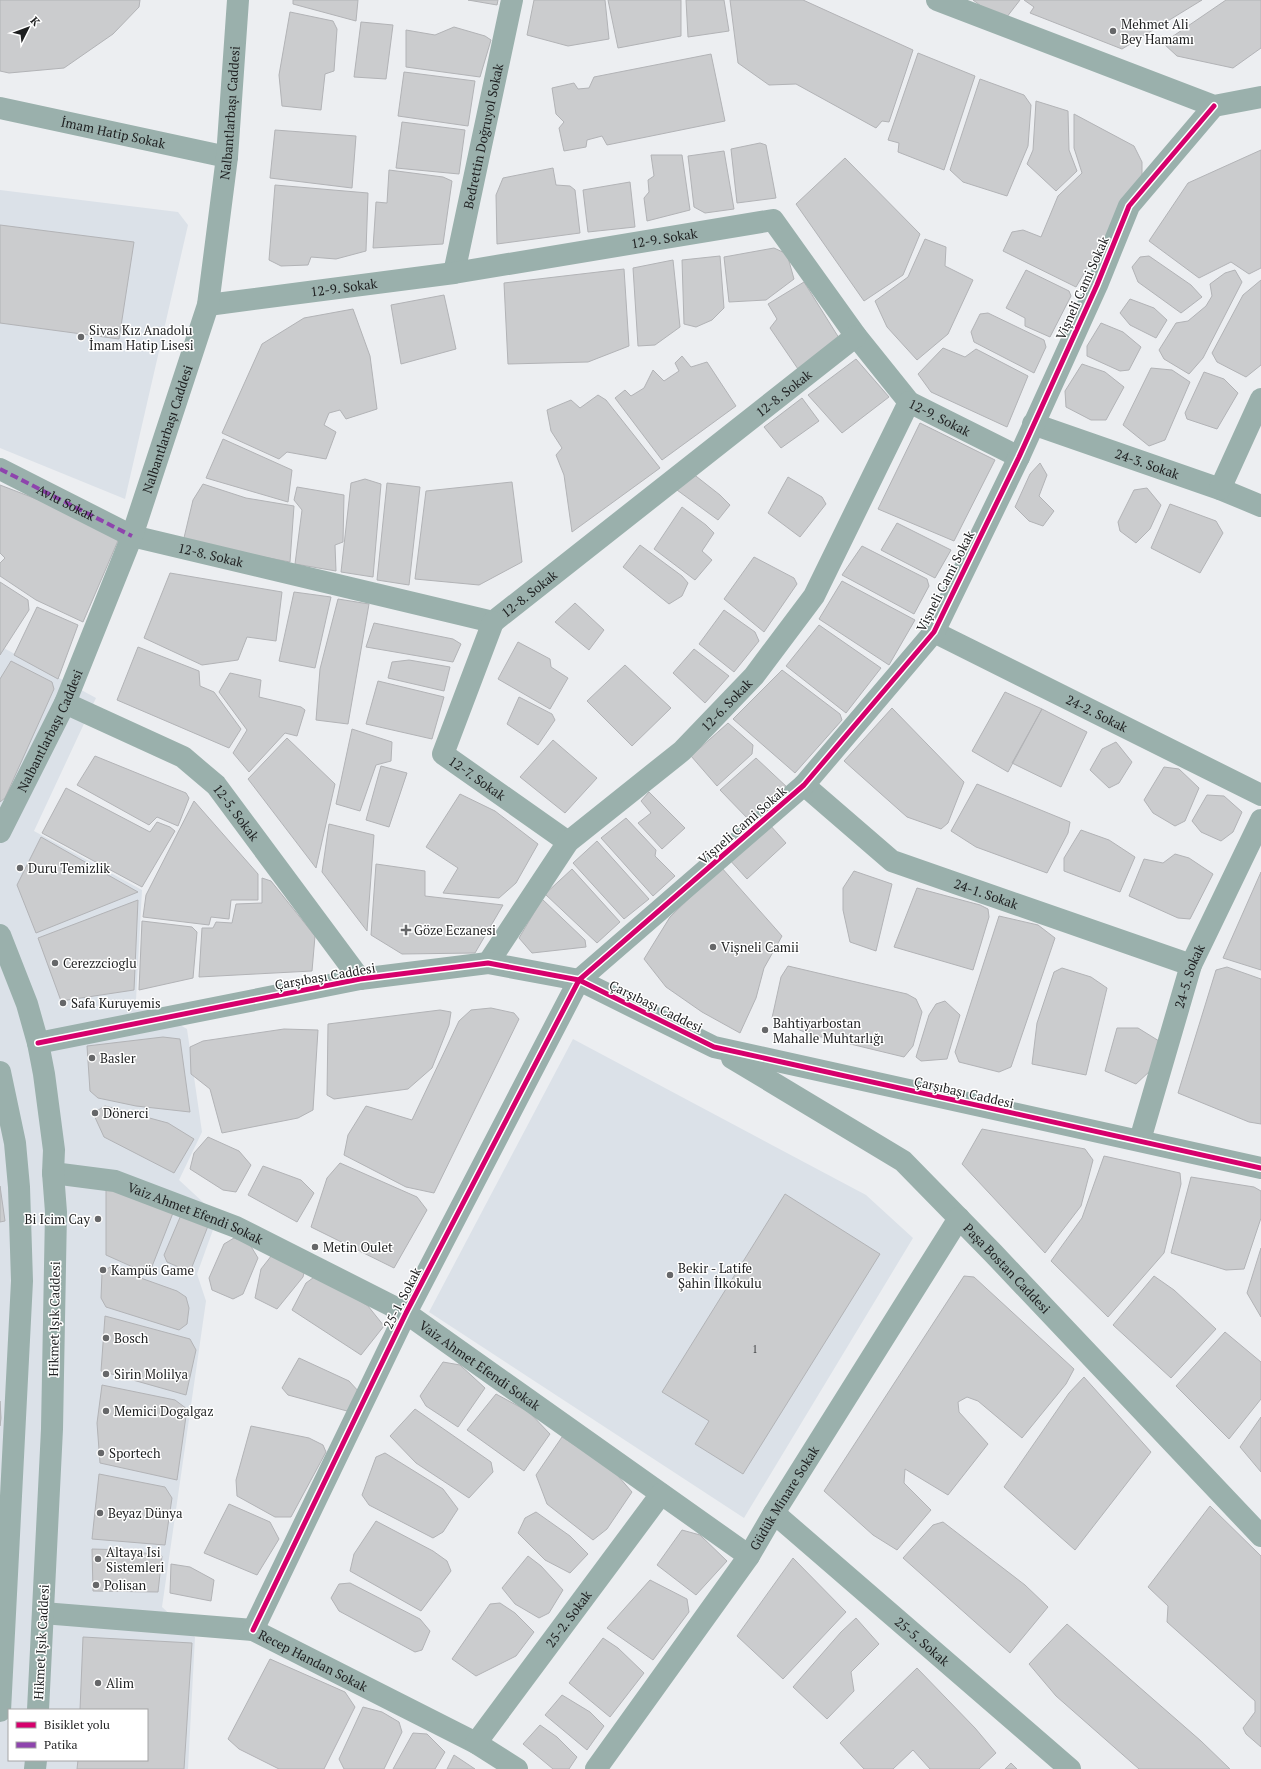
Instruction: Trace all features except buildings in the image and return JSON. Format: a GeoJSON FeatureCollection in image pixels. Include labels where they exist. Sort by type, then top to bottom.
{"type":"FeatureCollection","features":[{"type":"Feature","properties":{"kind":"street","name":"Nalbantlarbaşı Caddesi"},"geometry":{"type":"LineString","coordinates":[[0,832],[65,704],[132,536],[208,305],[227,157],[238,0]]}},
{"type":"Feature","properties":{"kind":"street","name":"Bedrettin Doğruyol Sokak"},"geometry":{"type":"LineString","coordinates":[[454,273],[512,0]]}},
{"type":"Feature","properties":{"kind":"street"},"geometry":{"type":"LineString","coordinates":[[937,0],[1214,106],[1261,97]]}},
{"type":"Feature","properties":{"kind":"street","name":"Vişneli Cami Sokak"},"geometry":{"type":"LineString","coordinates":[[579,980],[804,785],[934,632],[1019,458],[1033,424],[1097,285],[1129,206],[1214,106]]}},
{"type":"Feature","properties":{"kind":"street","name":"İmam Hatip Sokak"},"geometry":{"type":"LineString","coordinates":[[0,108],[227,157]]}},
{"type":"Feature","properties":{"kind":"street","name":"12-9. Sokak"},"geometry":{"type":"LineString","coordinates":[[208,305],[454,273],[773,220],[856,336],[909,402],[1019,458]]}},
{"type":"Feature","properties":{"kind":"street","name":"12-8. Sokak"},"geometry":{"type":"LineString","coordinates":[[132,536],[493,622],[856,336]]}},
{"type":"Feature","properties":{"kind":"street"},"geometry":{"type":"LineString","coordinates":[[1220,489],[1261,399]]}},
{"type":"Feature","properties":{"kind":"street","name":"12-6. Sokak"},"geometry":{"type":"LineString","coordinates":[[488,963],[568,842],[682,750],[754,676],[814,596],[909,402]]}},
{"type":"Feature","properties":{"kind":"street","name":"24-3. Sokak"},"geometry":{"type":"LineString","coordinates":[[1033,424],[1220,489],[1261,506]]}},
{"type":"Feature","properties":{"kind":"street","name":"Avlu Sokak"},"geometry":{"type":"LineString","coordinates":[[0,468],[132,536]]}},
{"type":"Feature","properties":{"kind":"street","name":"12-7. Sokak"},"geometry":{"type":"LineString","coordinates":[[493,622],[443,754],[568,842]]}},
{"type":"Feature","properties":{"kind":"street","name":"24-2. Sokak"},"geometry":{"type":"LineString","coordinates":[[934,632],[1261,795]]}},
{"type":"Feature","properties":{"kind":"street","name":"12-5. Sokak"},"geometry":{"type":"LineString","coordinates":[[65,704],[183,757],[216,785],[360,979]]}},
{"type":"Feature","properties":{"kind":"street","name":"24-1. Sokak"},"geometry":{"type":"LineString","coordinates":[[804,785],[892,861],[1191,965]]}},
{"type":"Feature","properties":{"kind":"street","name":"24-5. Sokak"},"geometry":{"type":"LineString","coordinates":[[1140,1140],[1191,965],[1261,820]]}},
{"type":"Feature","properties":{"kind":"street","name":"Hikmet Işık Caddesi"},"geometry":{"type":"LineString","coordinates":[[0,935],[27,1004],[38,1043],[49,1107],[54,1150],[53,1173],[56,1219],[52,1422],[38,1709]]}},
{"type":"Feature","properties":{"kind":"street","name":"Çarşıbaşı Caddesi"},"geometry":{"type":"LineString","coordinates":[[38,1043],[360,979],[488,963],[579,980],[714,1047],[1070,1126],[1140,1140],[1261,1168]]}},
{"type":"Feature","properties":{"kind":"street","name":"25-1. Sokak"},"geometry":{"type":"LineString","coordinates":[[253,1630],[406,1313],[579,980]]}},
{"type":"Feature","properties":{"kind":"street","name":"Paşa Bostan Caddesi"},"geometry":{"type":"LineString","coordinates":[[714,1047],[903,1161],[1261,1536]]}},
{"type":"Feature","properties":{"kind":"street"},"geometry":{"type":"LineString","coordinates":[[0,1072],[15,1143],[19,1187],[22,1281],[0,1711]]}},
{"type":"Feature","properties":{"kind":"street","name":"Vaiz Ahmet Efendi Sokak"},"geometry":{"type":"LineString","coordinates":[[53,1173],[115,1181],[236,1226],[406,1313],[749,1556]]}},
{"type":"Feature","properties":{"kind":"street","name":"Güdük Minare Sokak"},"geometry":{"type":"LineString","coordinates":[[596,1769],[749,1556],[774,1513],[959,1218]]}},
{"type":"Feature","properties":{"kind":"street","name":"25-2. Sokak"},"geometry":{"type":"LineString","coordinates":[[476,1743],[661,1494]]}},
{"type":"Feature","properties":{"kind":"street","name":"25-5. Sokak"},"geometry":{"type":"LineString","coordinates":[[774,1513],[1070,1769]]}},
{"type":"Feature","properties":{"kind":"street","name":"Recep Handan Sokak"},"geometry":{"type":"LineString","coordinates":[[43,1613],[253,1630],[476,1743],[517,1769]]}},
{"type":"Feature","properties":{"kind":"shaded area","name":"Sivas Kız Anadolu İmam Hatip Lisesi"},"geometry":{"type":"Polygon","coordinates":[[[0,190],[178,212],[188,225],[125,499],[0,448],[0,190]]]}},
{"type":"Feature","properties":{"kind":"shaded area"},"geometry":{"type":"Polygon","coordinates":[[[0,646],[96,698],[34,831],[142,890],[136,1000],[187,1029],[202,1132],[179,1180],[218,1216],[197,1274],[206,1301],[162,1607],[195,1637],[188,1769],[0,1769],[0,646]]]}},
{"type":"Feature","properties":{"kind":"shaded area","name":"Bekir - Latife Şahin İlkokulu"},"geometry":{"type":"Polygon","coordinates":[[[573,1039],[866,1195],[913,1238],[744,1518],[429,1312],[573,1039]]]}},
{"type":"Feature","properties":{"kind":"marked path"},"geometry":{"type":"LineString","coordinates":[[0,469],[132,536]]}},
{"type":"Feature","properties":{"kind":"cycle path"},"geometry":{"type":"LineString","coordinates":[[253,1630],[406,1313],[579,980],[804,785],[934,632],[1019,457],[1097,285],[1129,206],[1214,106]]}},
{"type":"Feature","properties":{"kind":"cycle path"},"geometry":{"type":"LineString","coordinates":[[38,1043],[360,979],[488,963],[579,980],[714,1047],[1261,1168]]}},
{"type":"Feature","properties":{"kind":"place","name":"Mehmet Ali Bey Hamamı"},"geometry":{"type":"Point","coordinates":[1113,31]}},
{"type":"Feature","properties":{"kind":"place","name":"Sivas Kız Anadolu İmam Hatip Lisesi"},"geometry":{"type":"Point","coordinates":[81,337]}},
{"type":"Feature","properties":{"kind":"place","name":"Duru Temizlik"},"geometry":{"type":"Point","coordinates":[20,868]}},
{"type":"Feature","properties":{"kind":"place","name":"Göze Eczanesi"},"geometry":{"type":"Point","coordinates":[406,930]}},
{"type":"Feature","properties":{"kind":"place","name":"Vişneli Camii"},"geometry":{"type":"Point","coordinates":[713,947]}},
{"type":"Feature","properties":{"kind":"place","name":"Cerezzcioglu"},"geometry":{"type":"Point","coordinates":[55,963]}},
{"type":"Feature","properties":{"kind":"place","name":"Safa Kuruyemis"},"geometry":{"type":"Point","coordinates":[63,1003]}},
{"type":"Feature","properties":{"kind":"place","name":"Bahtiyarbostan Mahalle Muhtarlığı"},"geometry":{"type":"Point","coordinates":[765,1030]}},
{"type":"Feature","properties":{"kind":"place","name":"Basler"},"geometry":{"type":"Point","coordinates":[92,1058]}},
{"type":"Feature","properties":{"kind":"place","name":"Dönerci"},"geometry":{"type":"Point","coordinates":[95,1113]}},
{"type":"Feature","properties":{"kind":"place","name":"Bi Icim Cay"},"geometry":{"type":"Point","coordinates":[98,1219]}},
{"type":"Feature","properties":{"kind":"place","name":"Metin Oulet"},"geometry":{"type":"Point","coordinates":[315,1247]}},
{"type":"Feature","properties":{"kind":"place","name":"Kampüs Game"},"geometry":{"type":"Point","coordinates":[103,1270]}},
{"type":"Feature","properties":{"kind":"place","name":"Bekir - Latife Şahin İlkokulu"},"geometry":{"type":"Point","coordinates":[670,1275]}},
{"type":"Feature","properties":{"kind":"place","name":"Bosch"},"geometry":{"type":"Point","coordinates":[106,1338]}},
{"type":"Feature","properties":{"kind":"place","name":"Sirin Molilya"},"geometry":{"type":"Point","coordinates":[106,1374]}},
{"type":"Feature","properties":{"kind":"place","name":"Memici Dogalgaz"},"geometry":{"type":"Point","coordinates":[106,1411]}},
{"type":"Feature","properties":{"kind":"place","name":"Sportech"},"geometry":{"type":"Point","coordinates":[101,1453]}},
{"type":"Feature","properties":{"kind":"place","name":"Beyaz Dünya"},"geometry":{"type":"Point","coordinates":[100,1513]}},
{"type":"Feature","properties":{"kind":"place","name":"Altaya Isi Sistemleri"},"geometry":{"type":"Point","coordinates":[98,1559]}},
{"type":"Feature","properties":{"kind":"place","name":"Polisan"},"geometry":{"type":"Point","coordinates":[96,1585]}},
{"type":"Feature","properties":{"kind":"place","name":"Alim"},"geometry":{"type":"Point","coordinates":[98,1683]}}]}
